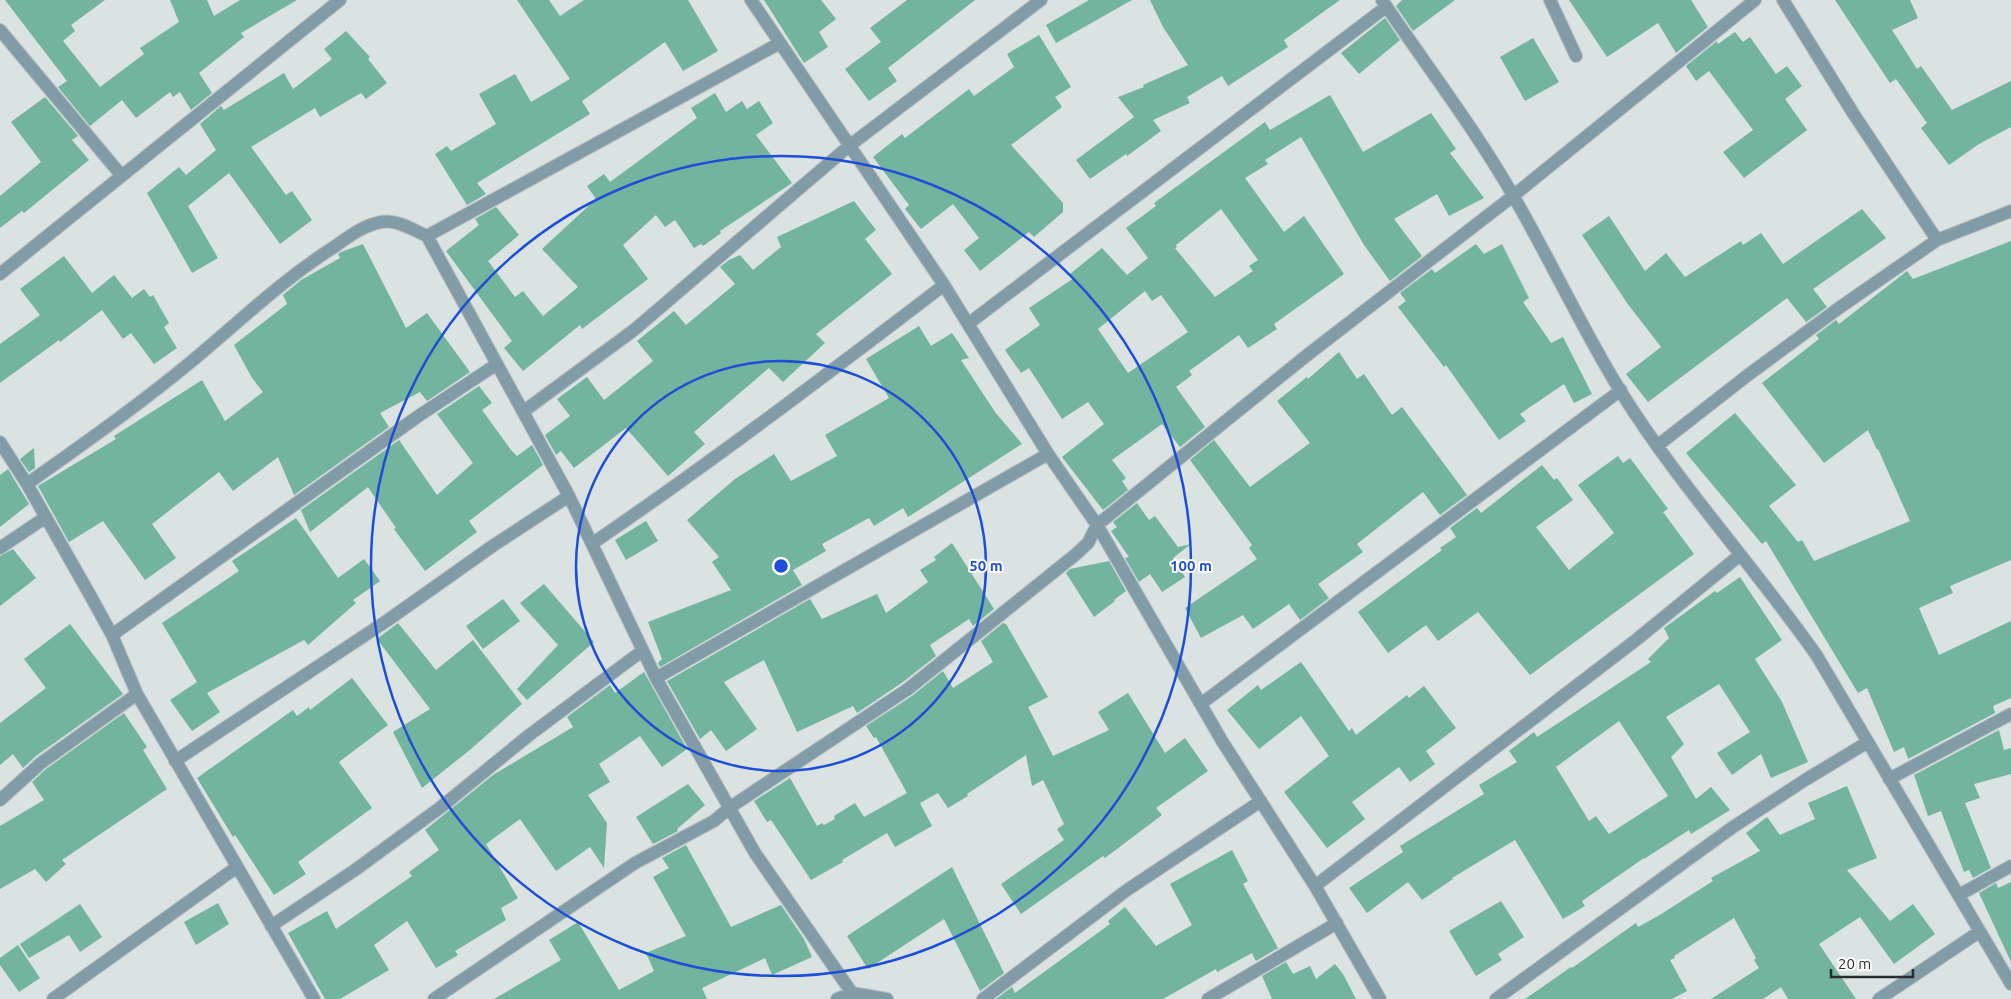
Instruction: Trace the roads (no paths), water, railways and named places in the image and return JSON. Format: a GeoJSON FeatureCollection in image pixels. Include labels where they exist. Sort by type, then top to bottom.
{"type":"FeatureCollection","features":[{"type":"Feature","properties":{"kind":"street"},"geometry":{"type":"LineString","coordinates":[[0,274],[340,0]]}},
{"type":"Feature","properties":{"kind":"street"},"geometry":{"type":"LineString","coordinates":[[751,0],[944,284],[1048,454],[1097,525],[1202,703],[1222,741],[1315,886],[1380,999]]}},
{"type":"Feature","properties":{"kind":"street"},"geometry":{"type":"LineString","coordinates":[[524,411],[634,330],[849,146],[1041,0]]}},
{"type":"Feature","properties":{"kind":"street"},"geometry":{"type":"LineString","coordinates":[[1550,0],[1576,56]]}},
{"type":"Feature","properties":{"kind":"street"},"geometry":{"type":"LineString","coordinates":[[434,999],[635,863],[714,821],[729,808],[915,684],[1075,555],[1088,542],[1097,525],[1306,356],[1513,196],[1755,0]]}},
{"type":"Feature","properties":{"kind":"street"},"geometry":{"type":"LineString","coordinates":[[1783,0],[1853,114],[1937,240]]}},
{"type":"Feature","properties":{"kind":"street"},"geometry":{"type":"LineString","coordinates":[[968,324],[1384,3],[1451,99],[1513,196],[1621,390],[1657,446],[1783,608],[1817,656],[2011,984]]}},
{"type":"Feature","properties":{"kind":"street"},"geometry":{"type":"LineString","coordinates":[[0,30],[121,175]]}},
{"type":"Feature","properties":{"kind":"street"},"geometry":{"type":"LineString","coordinates":[[427,236],[780,43]]}},
{"type":"Feature","properties":{"kind":"street"},"geometry":{"type":"LineString","coordinates":[[1657,446],[1748,374],[1937,240],[2011,211]]}},
{"type":"Feature","properties":{"kind":"street"},"geometry":{"type":"LineString","coordinates":[[27,484],[117,420],[192,361],[267,296],[322,254],[355,233],[380,222],[394,222],[427,236],[569,496],[656,678],[755,853],[852,993]]}},
{"type":"Feature","properties":{"kind":"street"},"geometry":{"type":"LineString","coordinates":[[593,543],[672,490],[750,433],[944,284]]}},
{"type":"Feature","properties":{"kind":"street"},"geometry":{"type":"LineString","coordinates":[[112,635],[417,417],[497,364]]}},
{"type":"Feature","properties":{"kind":"street"},"geometry":{"type":"LineString","coordinates":[[1202,703],[1621,390]]}},
{"type":"Feature","properties":{"kind":"street"},"geometry":{"type":"LineString","coordinates":[[0,442],[27,484],[112,635],[137,694],[314,999]]}},
{"type":"Feature","properties":{"kind":"street"},"geometry":{"type":"LineString","coordinates":[[656,678],[1048,454]]}},
{"type":"Feature","properties":{"kind":"street"},"geometry":{"type":"LineString","coordinates":[[175,761],[388,620],[494,545],[569,496]]}},
{"type":"Feature","properties":{"kind":"street"},"geometry":{"type":"LineString","coordinates":[[0,548],[46,517]]}},
{"type":"Feature","properties":{"kind":"street"},"geometry":{"type":"LineString","coordinates":[[1315,886],[1636,640],[1740,555]]}},
{"type":"Feature","properties":{"kind":"street"},"geometry":{"type":"LineString","coordinates":[[272,926],[356,870],[441,807],[528,736],[642,651]]}},
{"type":"Feature","properties":{"kind":"street"},"geometry":{"type":"LineString","coordinates":[[0,800],[42,762],[137,694]]}},
{"type":"Feature","properties":{"kind":"street"},"geometry":{"type":"LineString","coordinates":[[1889,779],[2011,714]]}},
{"type":"Feature","properties":{"kind":"street"},"geometry":{"type":"LineString","coordinates":[[1496,999],[1733,827],[1868,742]]}},
{"type":"Feature","properties":{"kind":"street"},"geometry":{"type":"LineString","coordinates":[[983,999],[1127,890],[1261,801]]}},
{"type":"Feature","properties":{"kind":"street"},"geometry":{"type":"LineString","coordinates":[[1960,895],[2011,866]]}},
{"type":"Feature","properties":{"kind":"street"},"geometry":{"type":"LineString","coordinates":[[53,999],[237,868]]}},
{"type":"Feature","properties":{"kind":"street"},"geometry":{"type":"LineString","coordinates":[[1208,999],[1337,923]]}},
{"type":"Feature","properties":{"kind":"street"},"geometry":{"type":"LineString","coordinates":[[1879,999],[1979,932]]}},
{"type":"Feature","properties":{"kind":"street"},"geometry":{"type":"LineString","coordinates":[[837,999],[852,993],[887,999]]}}]}
